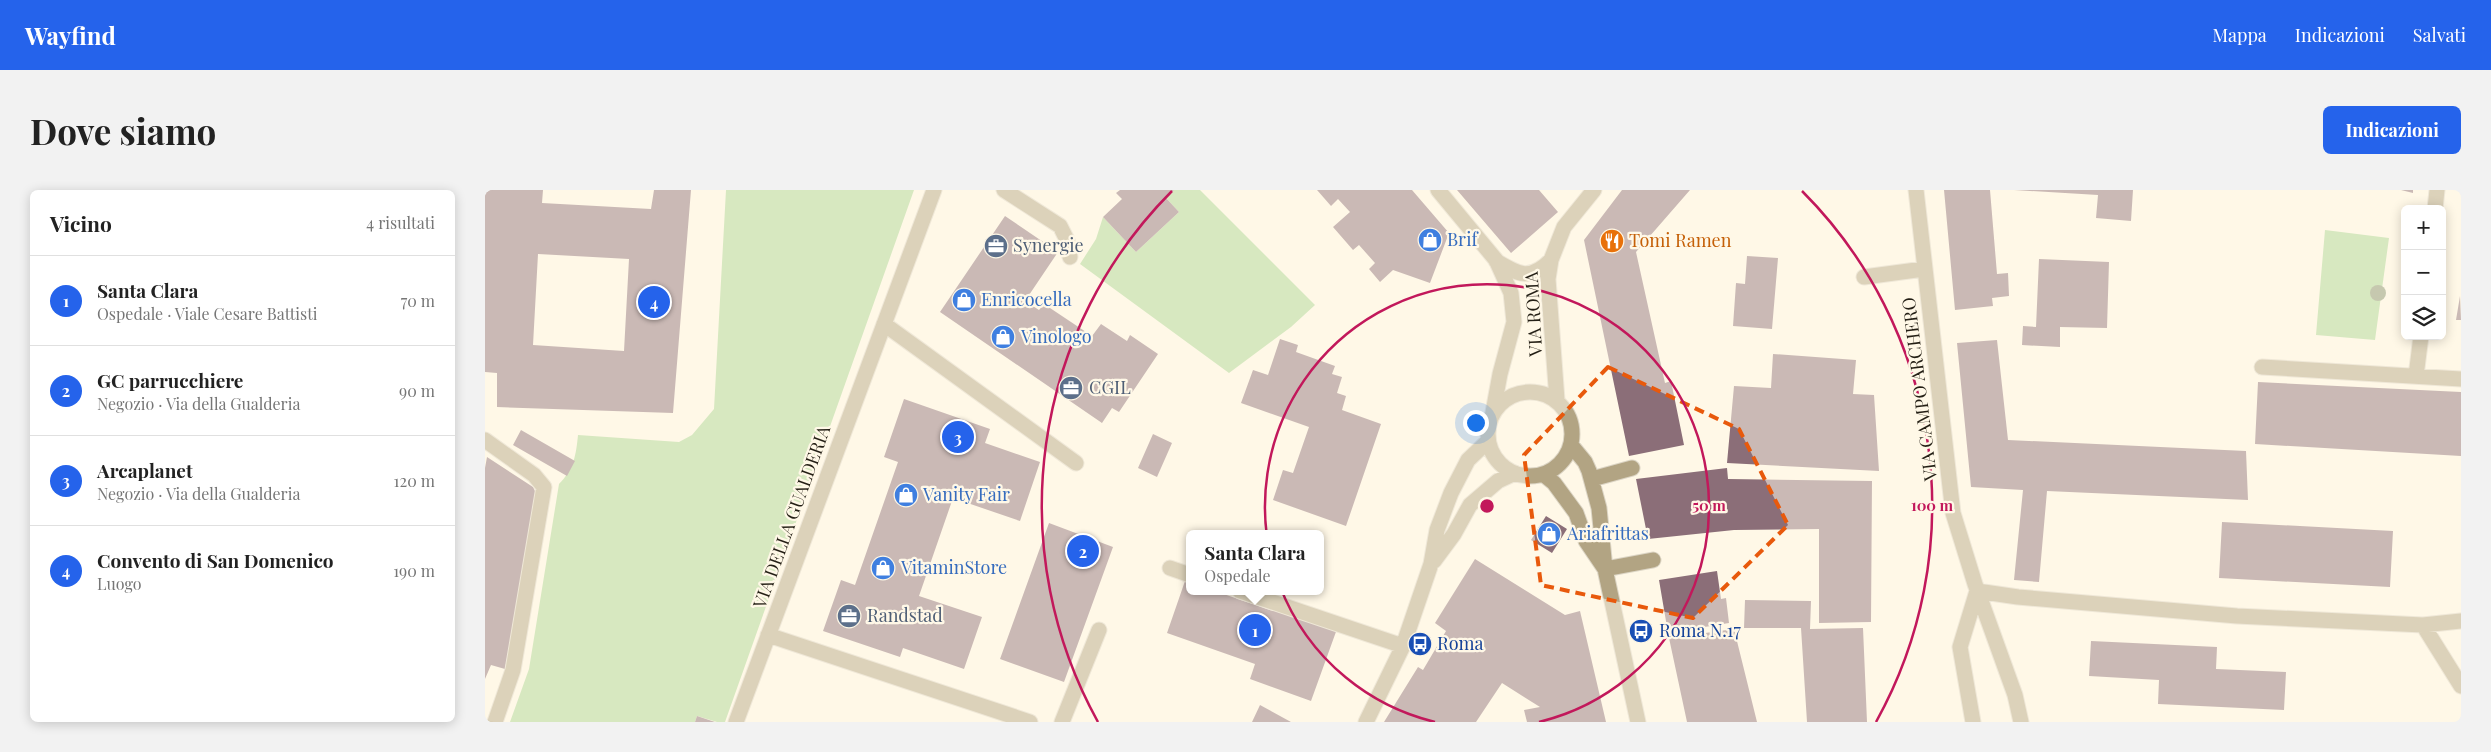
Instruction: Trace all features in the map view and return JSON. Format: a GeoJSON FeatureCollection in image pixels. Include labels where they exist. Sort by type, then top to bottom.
{"type":"FeatureCollection","features":[{"type":"Feature","properties":{"kind":"street","name":"VIA DELLA GUALDERIA"},"geometry":{"type":"LineString","coordinates":[[736,722],[934,190]]}},
{"type":"Feature","properties":{"kind":"street"},"geometry":{"type":"LineString","coordinates":[[1004,190],[1060,226],[1067,240],[1070,258]]}},
{"type":"Feature","properties":{"kind":"street","name":"VIA ROMA"},"geometry":{"type":"LineString","coordinates":[[1438,190],[1496,260],[1511,293],[1514,322],[1500,374],[1493,413]]}},
{"type":"Feature","properties":{"kind":"street"},"geometry":{"type":"LineString","coordinates":[[1551,260],[1564,227],[1595,190]]}},
{"type":"Feature","properties":{"kind":"street","name":"VIA CAMPO ARCHERO"},"geometry":{"type":"LineString","coordinates":[[1916,190],[1953,513],[1977,591],[2015,694],[2021,722]]}},
{"type":"Feature","properties":{"kind":"street"},"geometry":{"type":"LineString","coordinates":[[2435,205],[2437,190]]}},
{"type":"Feature","properties":{"kind":"street","name":"VIA ROMA"},"geometry":{"type":"LineString","coordinates":[[1496,260],[1515,273],[1530,274],[1541,270],[1551,260]]}},
{"type":"Feature","properties":{"kind":"street","name":"VIA ROMA"},"geometry":{"type":"LineString","coordinates":[[1551,260],[1548,279],[1557,400]]}},
{"type":"Feature","properties":{"kind":"street"},"geometry":{"type":"LineString","coordinates":[[1864,277],[1924,269]]}},
{"type":"Feature","properties":{"kind":"street"},"geometry":{"type":"LineString","coordinates":[[884,324],[1076,462]]}},
{"type":"Feature","properties":{"kind":"street"},"geometry":{"type":"LineString","coordinates":[[2416,376],[2420,340]]}},
{"type":"Feature","properties":{"kind":"street"},"geometry":{"type":"LineString","coordinates":[[2263,367],[2461,379]]}},
{"type":"Feature","properties":{"kind":"street"},"geometry":{"type":"LineString","coordinates":[[1522,392],[1545,394],[1557,400],[1565,409],[1570,420],[1571,445],[1560,463],[1543,474],[1529,476],[1515,473],[1502,466],[1493,455],[1488,441],[1488,425],[1493,413],[1501,403],[1522,392]]}},
{"type":"Feature","properties":{"kind":"street"},"geometry":{"type":"LineString","coordinates":[[485,440],[534,475],[544,487],[513,670],[495,722]]}},
{"type":"Feature","properties":{"kind":"street"},"geometry":{"type":"LineString","coordinates":[[1366,722],[1403,646],[1431,564],[1437,530],[1451,493],[1468,460],[1488,441]]}},
{"type":"Feature","properties":{"kind":"street"},"geometry":{"type":"LineString","coordinates":[[1571,445],[1585,462],[1592,479],[1603,532],[1605,569],[1638,722]]}},
{"type":"Feature","properties":{"kind":"street"},"geometry":{"type":"LineString","coordinates":[[1592,479],[1632,468]]}},
{"type":"Feature","properties":{"kind":"street"},"geometry":{"type":"LineString","coordinates":[[1431,564],[1454,534],[1470,505],[1498,481],[1515,473]]}},
{"type":"Feature","properties":{"kind":"street"},"geometry":{"type":"LineString","coordinates":[[1543,474],[1554,483],[1576,513],[1586,541],[1605,569]]}},
{"type":"Feature","properties":{"kind":"street"},"geometry":{"type":"LineString","coordinates":[[1605,569],[1653,560]]}},
{"type":"Feature","properties":{"kind":"street"},"geometry":{"type":"LineString","coordinates":[[1170,568],[1186,574]]}},
{"type":"Feature","properties":{"kind":"street"},"geometry":{"type":"LineString","coordinates":[[1973,722],[1961,647],[1977,591],[2018,597],[2227,615],[2423,625],[2461,621]]}},
{"type":"Feature","properties":{"kind":"street"},"geometry":{"type":"LineString","coordinates":[[1252,595],[1403,646]]}},
{"type":"Feature","properties":{"kind":"street"},"geometry":{"type":"LineString","coordinates":[[2423,625],[2461,686]]}},
{"type":"Feature","properties":{"kind":"street"},"geometry":{"type":"LineString","coordinates":[[1062,722],[1099,630]]}},
{"type":"Feature","properties":{"kind":"street"},"geometry":{"type":"LineString","coordinates":[[768,635],[1030,722]]}},
{"type":"Feature","properties":{"kind":"highlighted area"},"geometry":{"type":"Polygon","coordinates":[[[1608,367],[1739,429],[1788,525],[1693,618],[1541,585],[1524,455],[1608,367]]]}},
{"type":"Feature","properties":{"kind":"green space"},"geometry":{"type":"Polygon","coordinates":[[[726,190],[914,190],[725,722],[717,722],[697,716],[695,722],[510,722],[529,669],[559,484],[571,467],[578,435],[679,442],[692,435],[714,409],[726,190]]]}},
{"type":"Feature","properties":{"kind":"green space"},"geometry":{"type":"Polygon","coordinates":[[[1174,190],[1200,190],[1315,305],[1291,327],[1229,373],[1080,264],[1096,239],[1103,217],[1136,252],[1179,212],[1166,198],[1174,190]]]}},
{"type":"Feature","properties":{"kind":"green space"},"geometry":{"type":"Polygon","coordinates":[[[2325,230],[2389,238],[2375,340],[2316,335],[2325,230]]]}},
{"type":"Feature","properties":{"kind":"building"},"geometry":{"type":"Polygon","coordinates":[[[485,190],[543,190],[542,203],[651,209],[654,190],[691,190],[673,413],[497,407],[497,373],[485,372],[485,190]],[[538,254],[533,345],[624,351],[629,259],[538,254]]]}},
{"type":"Feature","properties":{"kind":"building"},"geometry":{"type":"Polygon","coordinates":[[[1120,190],[1174,190],[1166,198],[1179,212],[1136,252],[1103,217],[1122,199],[1116,193],[1120,190]]]}},
{"type":"Feature","properties":{"kind":"building"},"geometry":{"type":"Polygon","coordinates":[[[1317,190],[1412,190],[1449,233],[1430,283],[1393,270],[1380,282],[1369,269],[1375,263],[1359,245],[1353,250],[1333,227],[1350,212],[1338,199],[1331,206],[1317,190]]]}},
{"type":"Feature","properties":{"kind":"building"},"geometry":{"type":"Polygon","coordinates":[[[1457,190],[1539,190],[1558,212],[1511,253],[1457,190]]]}},
{"type":"Feature","properties":{"kind":"building"},"geometry":{"type":"Polygon","coordinates":[[[1622,190],[1690,190],[1636,252],[1665,383],[1671,381],[1684,445],[1629,456],[1584,240],[1622,190]]]}},
{"type":"Feature","properties":{"kind":"building"},"geometry":{"type":"Polygon","coordinates":[[[1944,190],[1990,190],[1997,274],[2008,273],[2009,296],[1992,298],[1993,306],[1955,310],[1944,190]]]}},
{"type":"Feature","properties":{"kind":"building"},"geometry":{"type":"Polygon","coordinates":[[[2014,190],[2133,190],[2131,221],[2096,218],[2098,195],[2014,190]]]}},
{"type":"Feature","properties":{"kind":"building"},"geometry":{"type":"Polygon","coordinates":[[[2401,190],[2413,190],[2413,193],[2401,190]]]}},
{"type":"Feature","properties":{"kind":"building"},"geometry":{"type":"Polygon","coordinates":[[[1005,216],[1058,252],[1025,301],[1039,310],[1044,304],[1092,336],[1101,324],[1127,341],[1130,335],[1158,354],[1119,412],[1112,408],[1102,423],[940,312],[1005,216]]]}},
{"type":"Feature","properties":{"kind":"building"},"geometry":{"type":"Polygon","coordinates":[[[1747,256],[1778,258],[1772,329],[1733,326],[1736,283],[1745,284],[1747,256]]]}},
{"type":"Feature","properties":{"kind":"building"},"geometry":{"type":"Polygon","coordinates":[[[2039,259],[2109,262],[2107,328],[2060,327],[2060,347],[2022,345],[2023,326],[2036,327],[2039,259]]]}},
{"type":"Feature","properties":{"kind":"building"},"geometry":{"type":"Polygon","coordinates":[[[2460,296],[2461,320],[2456,320],[2460,296]]]}},
{"type":"Feature","properties":{"kind":"building"},"geometry":{"type":"Polygon","coordinates":[[[1280,339],[1298,345],[1296,352],[1335,366],[1332,374],[1342,377],[1337,393],[1346,396],[1342,410],[1381,424],[1346,526],[1273,500],[1283,470],[1293,473],[1309,427],[1241,403],[1253,370],[1268,375],[1280,339]]]}},
{"type":"Feature","properties":{"kind":"building"},"geometry":{"type":"Polygon","coordinates":[[[1997,340],[2008,440],[2246,451],[2248,500],[2047,491],[2039,582],[2014,580],[2023,490],[1971,487],[1957,343],[1997,340]]]}},
{"type":"Feature","properties":{"kind":"building"},"geometry":{"type":"Polygon","coordinates":[[[1773,354],[1856,360],[1853,394],[1874,395],[1879,471],[1727,463],[1734,386],[1771,388],[1773,354]]]}},
{"type":"Feature","properties":{"kind":"building"},"geometry":{"type":"Polygon","coordinates":[[[2258,382],[2461,392],[2461,456],[2255,444],[2258,382]]]}},
{"type":"Feature","properties":{"kind":"building"},"geometry":{"type":"Polygon","coordinates":[[[904,399],[990,429],[985,443],[1040,462],[1020,521],[953,498],[919,596],[982,617],[964,669],[903,648],[900,657],[823,631],[841,580],[855,585],[898,462],[884,457],[904,399]]]}},
{"type":"Feature","properties":{"kind":"building"},"geometry":{"type":"Polygon","coordinates":[[[521,430],[575,461],[567,476],[513,445],[521,430]]]}},
{"type":"Feature","properties":{"kind":"building"},"geometry":{"type":"Polygon","coordinates":[[[1153,434],[1172,443],[1157,477],[1138,468],[1153,434]]]}},
{"type":"Feature","properties":{"kind":"building"},"geometry":{"type":"Polygon","coordinates":[[[487,457],[533,487],[537,495],[505,669],[491,665],[485,679],[485,468],[487,457]]]}},
{"type":"Feature","properties":{"kind":"building"},"geometry":{"type":"Polygon","coordinates":[[[1727,468],[1728,479],[1872,481],[1871,622],[1819,623],[1819,529],[1734,530],[1648,539],[1636,479],[1727,468]]]}},
{"type":"Feature","properties":{"kind":"building","name":"Ariafrittas"},"geometry":{"type":"Polygon","coordinates":[[[1546,516],[1567,529],[1552,553],[1531,540],[1546,516]]]}},
{"type":"Feature","properties":{"kind":"building"},"geometry":{"type":"Polygon","coordinates":[[[2222,522],[2393,531],[2390,587],[2219,578],[2222,522]]]}},
{"type":"Feature","properties":{"kind":"building"},"geometry":{"type":"Polygon","coordinates":[[[1049,523],[1113,547],[1064,682],[1000,659],[1049,523]]]}},
{"type":"Feature","properties":{"kind":"building"},"geometry":{"type":"Polygon","coordinates":[[[1475,559],[1565,615],[1580,611],[1606,722],[1527,722],[1524,710],[1540,707],[1502,683],[1476,722],[1384,722],[1418,667],[1423,670],[1446,631],[1435,623],[1475,559]]]}},
{"type":"Feature","properties":{"kind":"building"},"geometry":{"type":"Polygon","coordinates":[[[1717,571],[1721,599],[1726,598],[1729,623],[1668,633],[1659,580],[1717,571]]]}},
{"type":"Feature","properties":{"kind":"building"},"geometry":{"type":"Polygon","coordinates":[[[1185,581],[1186,595],[1227,595],[1273,611],[1276,607],[1337,629],[1311,701],[1250,679],[1255,664],[1167,633],[1185,581]]]}},
{"type":"Feature","properties":{"kind":"building"},"geometry":{"type":"Polygon","coordinates":[[[1745,600],[1811,601],[1810,629],[1863,628],[1867,722],[1807,722],[1801,628],[1744,628],[1745,600]]]}},
{"type":"Feature","properties":{"kind":"building"},"geometry":{"type":"Polygon","coordinates":[[[1734,629],[1757,722],[1687,722],[1669,638],[1734,629]]]}},
{"type":"Feature","properties":{"kind":"building"},"geometry":{"type":"Polygon","coordinates":[[[2091,641],[2217,647],[2216,669],[2286,672],[2284,710],[2158,704],[2159,680],[2089,676],[2091,641]]]}},
{"type":"Feature","properties":{"kind":"building"},"geometry":{"type":"Polygon","coordinates":[[[1260,705],[1291,722],[1252,722],[1260,705]]]}},
{"type":"Feature","properties":{"kind":"building"},"geometry":{"type":"Polygon","coordinates":[[[697,716],[715,722],[695,722],[697,716]]]}},
{"type":"Feature","properties":{"kind":"place","name":"Brif"},"geometry":{"type":"Point","coordinates":[1430,240]}},
{"type":"Feature","properties":{"kind":"place","name":"Tomi Ramen"},"geometry":{"type":"Point","coordinates":[1612,241]}},
{"type":"Feature","properties":{"kind":"place","name":"Synergie"},"geometry":{"type":"Point","coordinates":[996,246]}},
{"type":"Feature","properties":{"kind":"place","name":"Enricocella"},"geometry":{"type":"Point","coordinates":[964,300]}},
{"type":"Feature","properties":{"kind":"place","name":"Convento di San Domenico"},"geometry":{"type":"Point","coordinates":[654,302]}},
{"type":"Feature","properties":{"kind":"place","name":"Vinologo"},"geometry":{"type":"Point","coordinates":[1003,337]}},
{"type":"Feature","properties":{"kind":"place","name":"CGIL"},"geometry":{"type":"Point","coordinates":[1071,388]}},
{"type":"Feature","properties":{"kind":"place","name":"Arcaplanet"},"geometry":{"type":"Point","coordinates":[958,437]}},
{"type":"Feature","properties":{"kind":"place","name":"Vanity Fair"},"geometry":{"type":"Point","coordinates":[906,495]}},
{"type":"Feature","properties":{"kind":"place","name":"Ariafrittas"},"geometry":{"type":"Point","coordinates":[1549,534]}},
{"type":"Feature","properties":{"kind":"place","name":"GC parrucchiere"},"geometry":{"type":"Point","coordinates":[1083,551]}},
{"type":"Feature","properties":{"kind":"place","name":"VitaminStore"},"geometry":{"type":"Point","coordinates":[883,568]}},
{"type":"Feature","properties":{"kind":"place","name":"Randstad"},"geometry":{"type":"Point","coordinates":[849,616]}},
{"type":"Feature","properties":{"kind":"place","name":"Santa Clara"},"geometry":{"type":"Point","coordinates":[1255,630]}},
{"type":"Feature","properties":{"kind":"place","name":"Roma N.17"},"geometry":{"type":"Point","coordinates":[1641,631]}},
{"type":"Feature","properties":{"kind":"place","name":"Roma"},"geometry":{"type":"Point","coordinates":[1420,644]}}]}
